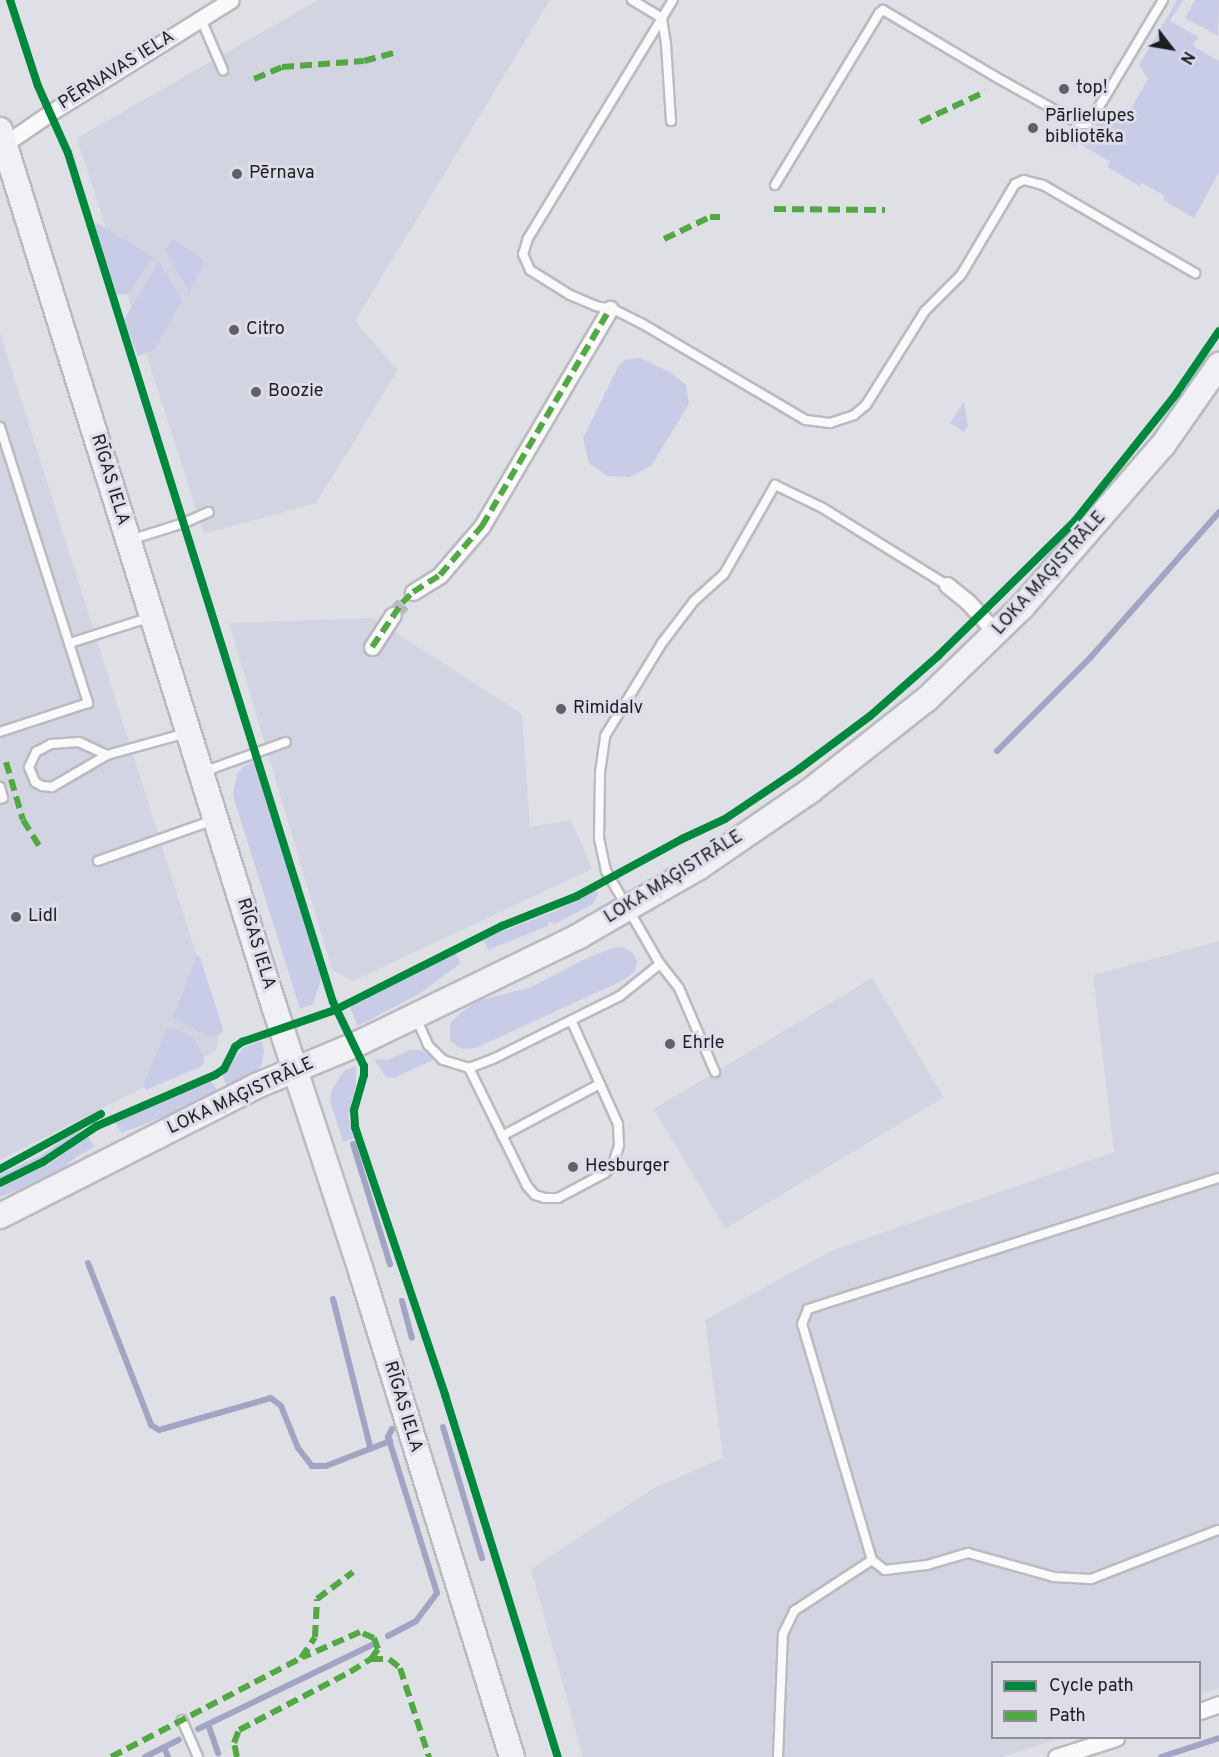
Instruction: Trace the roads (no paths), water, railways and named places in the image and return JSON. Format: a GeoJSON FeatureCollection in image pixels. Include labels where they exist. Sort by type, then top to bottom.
{"type":"FeatureCollection","features":[{"type":"Feature","properties":{"kind":"main road","name":"RĪGAS IELA"},"geometry":{"type":"LineString","coordinates":[[2,140],[512,1757]]}},
{"type":"Feature","properties":{"kind":"main road","name":"LOKA MAĢISTRĀLE"},"geometry":{"type":"LineString","coordinates":[[0,1216],[237,1096],[415,1016],[579,936],[699,867],[810,791],[927,699],[996,633],[1064,562],[1137,476],[1219,365]]}},
{"type":"Feature","properties":{"kind":"street","name":"PĒRNAVAS IELA"},"geometry":{"type":"LineString","coordinates":[[2,140],[231,0]]}},
{"type":"Feature","properties":{"kind":"street"},"geometry":{"type":"LineString","coordinates":[[413,592],[440,575],[482,526],[610,309]]}},
{"type":"Feature","properties":{"kind":"street"},"geometry":{"type":"LineString","coordinates":[[947,585],[968,602],[996,633]]}},
{"type":"Feature","properties":{"kind":"street"},"geometry":{"type":"LineString","coordinates":[[372,647],[393,615]]}},
{"type":"Feature","properties":{"kind":"street"},"geometry":{"type":"LineString","coordinates":[[1201,1711],[1219,1704]]}},
{"type":"Feature","properties":{"kind":"street"},"geometry":{"type":"LineString","coordinates":[[1056,1757],[1110,1739]]}},
{"type":"Feature","properties":{"kind":"lane"},"geometry":{"type":"LineString","coordinates":[[632,0],[662,18]]}},
{"type":"Feature","properties":{"kind":"lane"},"geometry":{"type":"LineString","coordinates":[[673,0],[528,238],[524,255],[530,270],[570,295],[641,323],[806,420],[830,423],[854,415],[866,405],[926,311],[961,275],[1015,184],[1024,180],[1035,181],[1195,273]]}},
{"type":"Feature","properties":{"kind":"lane"},"geometry":{"type":"LineString","coordinates":[[775,185],[879,13],[884,10],[994,76],[1080,124],[1087,124],[1163,0]]}},
{"type":"Feature","properties":{"kind":"lane"},"geometry":{"type":"LineString","coordinates":[[662,18],[671,121]]}},
{"type":"Feature","properties":{"kind":"lane"},"geometry":{"type":"LineString","coordinates":[[201,19],[223,70]]}},
{"type":"Feature","properties":{"kind":"lane"},"geometry":{"type":"LineString","coordinates":[[0,427],[88,703],[0,732]]}},
{"type":"Feature","properties":{"kind":"lane"},"geometry":{"type":"LineString","coordinates":[[715,1072],[679,988],[660,964],[606,871],[599,839],[600,773],[605,736],[662,643],[694,601],[724,574],[775,484],[821,507],[947,585]]}},
{"type":"Feature","properties":{"kind":"lane"},"geometry":{"type":"LineString","coordinates":[[128,541],[184,523],[209,512]]}},
{"type":"Feature","properties":{"kind":"lane"},"geometry":{"type":"LineString","coordinates":[[70,644],[152,616]]}},
{"type":"Feature","properties":{"kind":"lane"},"geometry":{"type":"LineString","coordinates":[[107,755],[79,742],[60,743],[36,752],[28,767],[35,782],[42,786],[52,787],[107,755],[188,732]]}},
{"type":"Feature","properties":{"kind":"lane"},"geometry":{"type":"LineString","coordinates":[[201,773],[286,742]]}},
{"type":"Feature","properties":{"kind":"lane"},"geometry":{"type":"LineString","coordinates":[[0,787],[3,798],[0,798]]}},
{"type":"Feature","properties":{"kind":"lane"},"geometry":{"type":"LineString","coordinates":[[98,861],[216,819]]}},
{"type":"Feature","properties":{"kind":"lane"},"geometry":{"type":"LineString","coordinates":[[415,1016],[428,1045],[443,1060],[469,1068],[493,1059],[620,996],[660,964]]}},
{"type":"Feature","properties":{"kind":"lane"},"geometry":{"type":"LineString","coordinates":[[469,1068],[528,1186],[536,1195],[558,1198],[605,1173],[613,1164],[619,1145],[618,1124],[571,1020]]}},
{"type":"Feature","properties":{"kind":"lane"},"geometry":{"type":"LineString","coordinates":[[502,1136],[600,1084]]}},
{"type":"Feature","properties":{"kind":"lane"},"geometry":{"type":"LineString","coordinates":[[1218,1530],[1091,1579],[1054,1577],[968,1553],[927,1565],[885,1570],[872,1560],[802,1324],[808,1309],[1219,1178]]}},
{"type":"Feature","properties":{"kind":"lane"},"geometry":{"type":"LineString","coordinates":[[778,1757],[783,1634],[794,1611],[872,1560]]}},
{"type":"Feature","properties":{"kind":"lane"},"geometry":{"type":"LineString","coordinates":[[182,1720],[198,1757]]}},
{"type":"Feature","properties":{"kind":"waterway"},"geometry":{"type":"LineString","coordinates":[[997,751],[1090,658],[1219,512]]}},
{"type":"Feature","properties":{"kind":"waterway"},"geometry":{"type":"LineString","coordinates":[[353,1144],[390,1264]]}},
{"type":"Feature","properties":{"kind":"waterway"},"geometry":{"type":"LineString","coordinates":[[88,1263],[151,1425],[159,1430],[271,1398],[281,1406],[298,1448],[312,1466],[326,1466],[390,1441]]}},
{"type":"Feature","properties":{"kind":"waterway"},"geometry":{"type":"LineString","coordinates":[[333,1299],[370,1446]]}},
{"type":"Feature","properties":{"kind":"waterway"},"geometry":{"type":"LineString","coordinates":[[402,1301],[412,1338]]}},
{"type":"Feature","properties":{"kind":"waterway"},"geometry":{"type":"LineString","coordinates":[[443,1427],[482,1558]]}},
{"type":"Feature","properties":{"kind":"waterway"},"geometry":{"type":"LineString","coordinates":[[388,1636],[416,1621],[437,1593],[388,1437],[392,1429]]}},
{"type":"Feature","properties":{"kind":"waterway"},"geometry":{"type":"LineString","coordinates":[[198,1729],[372,1645]]}},
{"type":"Feature","properties":{"kind":"waterway"},"geometry":{"type":"LineString","coordinates":[[208,1724],[218,1753]]}},
{"type":"Feature","properties":{"kind":"waterway"},"geometry":{"type":"LineString","coordinates":[[1161,1757],[1219,1738]]}},
{"type":"Feature","properties":{"kind":"waterway"},"geometry":{"type":"LineString","coordinates":[[145,1757],[179,1740]]}},
{"type":"Feature","properties":{"kind":"waterway"},"geometry":{"type":"LineString","coordinates":[[164,1747],[168,1757]]}},
{"type":"Feature","properties":{"kind":"tunnel"},"geometry":{"type":"LineString","coordinates":[[393,615],[413,592]]}},
{"type":"Feature","properties":{"kind":"place","name":"top!"},"geometry":{"type":"Point","coordinates":[1064,89]}},
{"type":"Feature","properties":{"kind":"place","name":"Pārlielupes bibliotēka"},"geometry":{"type":"Point","coordinates":[1033,128]}},
{"type":"Feature","properties":{"kind":"place","name":"Pērnava"},"geometry":{"type":"Point","coordinates":[237,174]}},
{"type":"Feature","properties":{"kind":"place","name":"Citro"},"geometry":{"type":"Point","coordinates":[234,330]}},
{"type":"Feature","properties":{"kind":"place","name":"Boozie"},"geometry":{"type":"Point","coordinates":[256,392]}},
{"type":"Feature","properties":{"kind":"place","name":"Rimidalv"},"geometry":{"type":"Point","coordinates":[561,709]}},
{"type":"Feature","properties":{"kind":"place","name":"Lidl"},"geometry":{"type":"Point","coordinates":[16,917]}},
{"type":"Feature","properties":{"kind":"place","name":"Ehrle"},"geometry":{"type":"Point","coordinates":[670,1044]}},
{"type":"Feature","properties":{"kind":"place","name":"Hesburger"},"geometry":{"type":"Point","coordinates":[573,1167]}}]}
